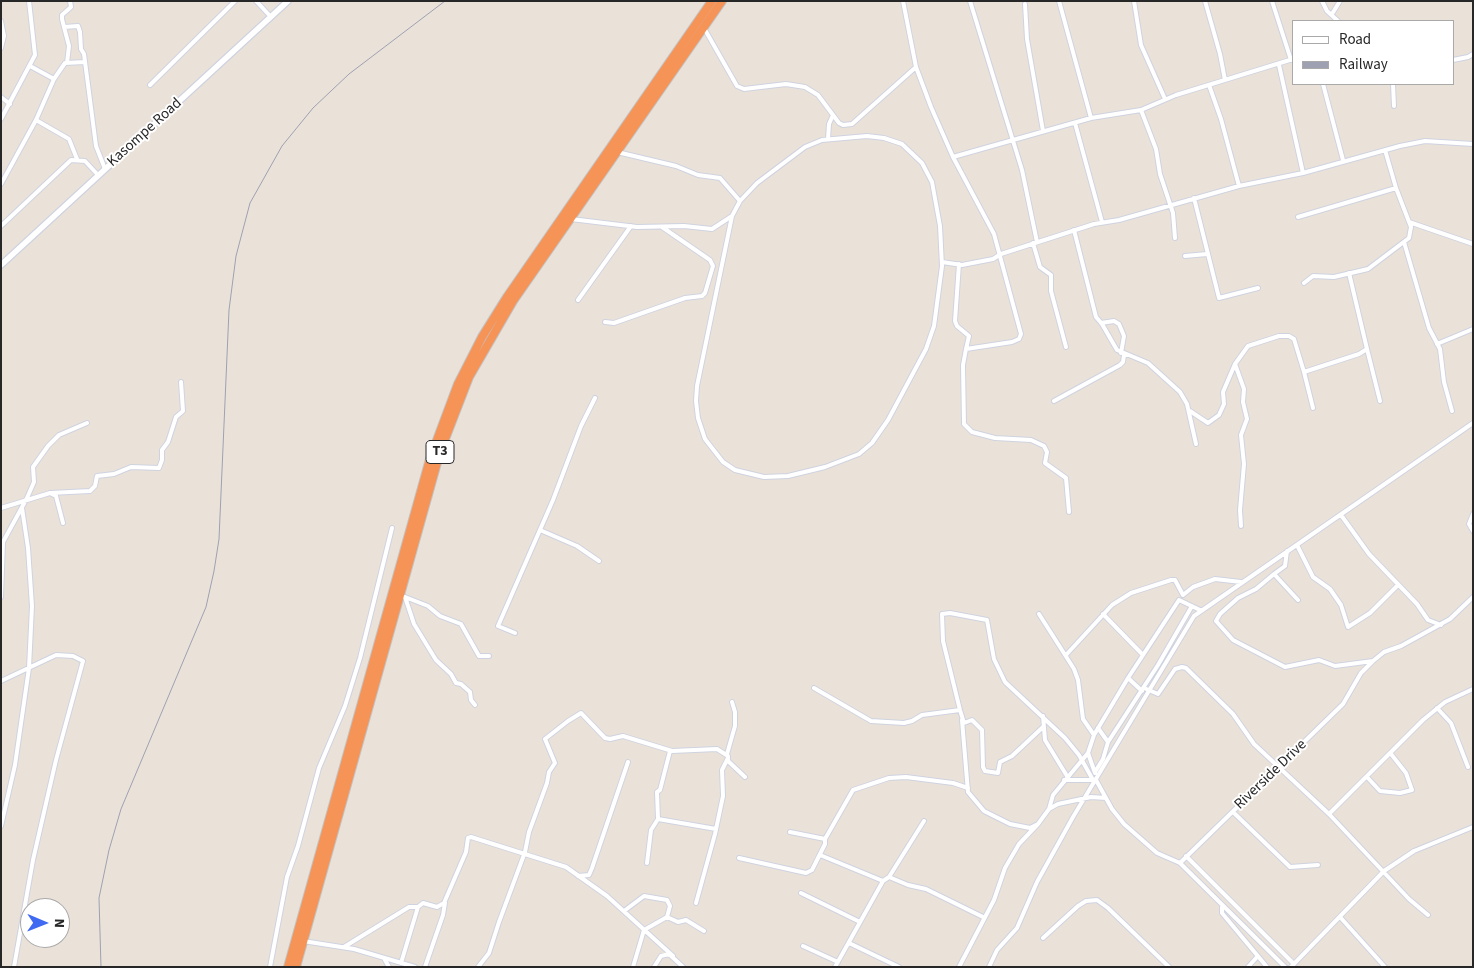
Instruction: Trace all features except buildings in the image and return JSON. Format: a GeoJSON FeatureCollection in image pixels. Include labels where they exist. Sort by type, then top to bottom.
{"type":"FeatureCollection","features":[{"type":"Feature","properties":{"kind":"highway","name":"T3"},"geometry":{"type":"LineString","coordinates":[[288,967],[430,459],[458,384],[482,337],[507,297],[712,1]]}},
{"type":"Feature","properties":{"kind":"highway","name":"T3"},"geometry":{"type":"LineString","coordinates":[[296,967],[402,595],[440,452],[469,377],[513,301],[722,1]]}},
{"type":"Feature","properties":{"kind":"street"},"geometry":{"type":"LineString","coordinates":[[1,119],[36,53],[29,1]]}},
{"type":"Feature","properties":{"kind":"street"},"geometry":{"type":"LineString","coordinates":[[1,184],[36,120],[54,79],[67,62],[69,46],[62,15],[71,7],[70,1]]}},
{"type":"Feature","properties":{"kind":"street"},"geometry":{"type":"LineString","coordinates":[[150,84],[235,1]]}},
{"type":"Feature","properties":{"kind":"street"},"geometry":{"type":"LineString","coordinates":[[256,1],[271,17]]}},
{"type":"Feature","properties":{"kind":"street","name":"Kasompe Road"},"geometry":{"type":"LineString","coordinates":[[1,264],[288,1]]}},
{"type":"Feature","properties":{"kind":"street"},"geometry":{"type":"LineString","coordinates":[[903,1],[916,67],[930,108],[990,225],[1001,254],[1021,337],[1012,342],[966,350]]}},
{"type":"Feature","properties":{"kind":"street"},"geometry":{"type":"LineString","coordinates":[[970,1],[996,79],[1011,139],[1022,170],[1040,267],[1050,275],[1051,291],[1066,347]]}},
{"type":"Feature","properties":{"kind":"street"},"geometry":{"type":"LineString","coordinates":[[1059,1],[1090,118]]}},
{"type":"Feature","properties":{"kind":"street"},"geometry":{"type":"LineString","coordinates":[[1134,1],[1140,45],[1165,99]]}},
{"type":"Feature","properties":{"kind":"street"},"geometry":{"type":"LineString","coordinates":[[1205,1],[1220,54],[1225,80]]}},
{"type":"Feature","properties":{"kind":"street"},"geometry":{"type":"LineString","coordinates":[[954,157],[1011,139],[1090,118],[1141,110],[1165,99],[1278,65],[1292,59],[1272,1]]}},
{"type":"Feature","properties":{"kind":"street"},"geometry":{"type":"LineString","coordinates":[[1322,1],[1327,11],[1337,20]]}},
{"type":"Feature","properties":{"kind":"street"},"geometry":{"type":"LineString","coordinates":[[1332,14],[1340,1]]}},
{"type":"Feature","properties":{"kind":"street"},"geometry":{"type":"LineString","coordinates":[[1025,4],[1026,39],[1044,131]]}},
{"type":"Feature","properties":{"kind":"street"},"geometry":{"type":"LineString","coordinates":[[1,21],[4,36],[1,48]]}},
{"type":"Feature","properties":{"kind":"street"},"geometry":{"type":"LineString","coordinates":[[64,27],[78,26],[85,62],[96,146],[104,169]]}},
{"type":"Feature","properties":{"kind":"street"},"geometry":{"type":"LineString","coordinates":[[704,28],[737,86],[744,89],[786,84],[805,87],[818,95],[838,123],[852,124],[916,67]]}},
{"type":"Feature","properties":{"kind":"street"},"geometry":{"type":"LineString","coordinates":[[1454,60],[1473,54]]}},
{"type":"Feature","properties":{"kind":"street"},"geometry":{"type":"LineString","coordinates":[[67,62],[85,62]]}},
{"type":"Feature","properties":{"kind":"street"},"geometry":{"type":"LineString","coordinates":[[1278,65],[1303,173]]}},
{"type":"Feature","properties":{"kind":"street"},"geometry":{"type":"LineString","coordinates":[[30,66],[54,79]]}},
{"type":"Feature","properties":{"kind":"street"},"geometry":{"type":"LineString","coordinates":[[1209,85],[1221,119],[1239,186]]}},
{"type":"Feature","properties":{"kind":"street"},"geometry":{"type":"LineString","coordinates":[[1323,85],[1343,160]]}},
{"type":"Feature","properties":{"kind":"street"},"geometry":{"type":"LineString","coordinates":[[1393,85],[1394,106]]}},
{"type":"Feature","properties":{"kind":"street"},"geometry":{"type":"LineString","coordinates":[[1,97],[10,104]]}},
{"type":"Feature","properties":{"kind":"street"},"geometry":{"type":"LineString","coordinates":[[1141,110],[1152,136],[1160,174],[1170,204],[1175,238]]}},
{"type":"Feature","properties":{"kind":"street"},"geometry":{"type":"LineString","coordinates":[[828,139],[829,124],[833,115]]}},
{"type":"Feature","properties":{"kind":"street"},"geometry":{"type":"LineString","coordinates":[[36,120],[68,139],[77,159]]}},
{"type":"Feature","properties":{"kind":"street"},"geometry":{"type":"LineString","coordinates":[[1074,123],[1102,222]]}},
{"type":"Feature","properties":{"kind":"street"},"geometry":{"type":"LineString","coordinates":[[859,136],[884,138],[902,144],[917,156],[926,168],[933,187],[940,226],[942,262],[938,304],[926,349],[899,403],[872,443],[854,457],[825,467],[788,476],[757,476],[736,470],[723,462],[705,438],[697,411],[697,386],[732,216],[740,202],[757,182],[779,164],[805,148],[828,139],[859,136]]}},
{"type":"Feature","properties":{"kind":"street"},"geometry":{"type":"LineString","coordinates":[[942,262],[959,264],[993,259],[1001,254],[1102,222],[1119,220],[1170,204],[1239,186],[1303,173],[1343,160],[1385,150],[1426,141],[1473,144]]}},
{"type":"Feature","properties":{"kind":"street"},"geometry":{"type":"LineString","coordinates":[[1304,283],[1314,276],[1330,278],[1376,265],[1411,235],[1410,222],[1396,188],[1385,150]]}},
{"type":"Feature","properties":{"kind":"street"},"geometry":{"type":"LineString","coordinates":[[616,151],[676,166],[698,175],[720,178],[740,202]]}},
{"type":"Feature","properties":{"kind":"street"},"geometry":{"type":"LineString","coordinates":[[1,226],[71,160],[85,161],[98,175]]}},
{"type":"Feature","properties":{"kind":"street"},"geometry":{"type":"LineString","coordinates":[[1298,217],[1396,188]]}},
{"type":"Feature","properties":{"kind":"street"},"geometry":{"type":"LineString","coordinates":[[1194,198],[1219,298],[1258,288]]}},
{"type":"Feature","properties":{"kind":"street"},"geometry":{"type":"LineString","coordinates":[[569,218],[631,226],[684,226],[712,229],[732,216]]}},
{"type":"Feature","properties":{"kind":"street"},"geometry":{"type":"LineString","coordinates":[[1410,222],[1473,244]]}},
{"type":"Feature","properties":{"kind":"street"},"geometry":{"type":"LineString","coordinates":[[578,300],[631,226]]}},
{"type":"Feature","properties":{"kind":"street"},"geometry":{"type":"LineString","coordinates":[[605,322],[614,324],[676,301],[702,296],[705,293],[712,266],[710,260],[662,227]]}},
{"type":"Feature","properties":{"kind":"street"},"geometry":{"type":"LineString","coordinates":[[1074,230],[1094,313],[1112,343],[1121,353],[1143,360],[1158,370],[1180,392],[1189,411],[1196,444]]}},
{"type":"Feature","properties":{"kind":"street"},"geometry":{"type":"LineString","coordinates":[[1404,242],[1421,295],[1429,328],[1437,344],[1448,401],[1452,410]]}},
{"type":"Feature","properties":{"kind":"street"},"geometry":{"type":"LineString","coordinates":[[1185,256],[1207,254]]}},
{"type":"Feature","properties":{"kind":"street"},"geometry":{"type":"LineString","coordinates":[[959,264],[955,321],[957,326],[969,336],[963,380],[965,426],[972,432],[997,439],[1031,440],[1044,446],[1047,452],[1046,464],[1066,478],[1069,512]]}},
{"type":"Feature","properties":{"kind":"street"},"geometry":{"type":"LineString","coordinates":[[1349,274],[1380,402]]}},
{"type":"Feature","properties":{"kind":"street"},"geometry":{"type":"LineString","coordinates":[[1101,323],[1114,321],[1119,324],[1124,336],[1121,353]]}},
{"type":"Feature","properties":{"kind":"street"},"geometry":{"type":"LineString","coordinates":[[1437,344],[1473,328]]}},
{"type":"Feature","properties":{"kind":"street"},"geometry":{"type":"LineString","coordinates":[[1189,411],[1208,422],[1218,414],[1224,404],[1222,392],[1235,364],[1248,346],[1279,336],[1289,336],[1294,339],[1313,408]]}},
{"type":"Feature","properties":{"kind":"street"},"geometry":{"type":"LineString","coordinates":[[1304,372],[1350,357],[1367,349]]}},
{"type":"Feature","properties":{"kind":"street"},"geometry":{"type":"LineString","coordinates":[[1054,401],[1120,365],[1123,362],[1124,355],[1127,355]]}},
{"type":"Feature","properties":{"kind":"street"},"geometry":{"type":"LineString","coordinates":[[1235,364],[1244,389],[1243,402],[1247,419],[1241,435],[1244,464],[1240,510],[1241,526]]}},
{"type":"Feature","properties":{"kind":"street"},"geometry":{"type":"LineString","coordinates":[[1,508],[27,498],[50,493],[90,491],[96,486],[97,476],[114,474],[131,467],[159,468],[162,460],[162,450],[168,442],[176,417],[183,411],[181,382]]}},
{"type":"Feature","properties":{"kind":"street"},"geometry":{"type":"LineString","coordinates":[[515,633],[498,626],[540,530],[572,446],[595,398]]}},
{"type":"Feature","properties":{"kind":"street"},"geometry":{"type":"LineString","coordinates":[[1,597],[3,542],[34,482],[33,468],[48,446],[59,435],[87,423]]}},
{"type":"Feature","properties":{"kind":"street"},"geometry":{"type":"LineString","coordinates":[[989,967],[997,950],[1017,928],[1037,882],[1094,780],[1149,692],[1192,618],[1200,610],[1473,423]]}},
{"type":"Feature","properties":{"kind":"street"},"geometry":{"type":"LineString","coordinates":[[50,493],[56,496],[62,523]]}},
{"type":"Feature","properties":{"kind":"street"},"geometry":{"type":"LineString","coordinates":[[1,826],[15,765],[30,668],[32,606],[28,548],[22,508]]}},
{"type":"Feature","properties":{"kind":"street"},"geometry":{"type":"LineString","coordinates":[[1473,514],[1469,524],[1473,531]]}},
{"type":"Feature","properties":{"kind":"street"},"geometry":{"type":"LineString","coordinates":[[1341,515],[1369,554],[1417,604],[1428,620],[1441,625]]}},
{"type":"Feature","properties":{"kind":"street"},"geometry":{"type":"LineString","coordinates":[[270,967],[287,877],[298,846],[319,768],[345,706],[360,658],[392,528]]}},
{"type":"Feature","properties":{"kind":"street"},"geometry":{"type":"LineString","coordinates":[[540,530],[577,546],[599,561]]}},
{"type":"Feature","properties":{"kind":"street"},"geometry":{"type":"LineString","coordinates":[[1297,545],[1313,577],[1330,589],[1341,605],[1348,627],[1370,613],[1398,585]]}},
{"type":"Feature","properties":{"kind":"street"},"geometry":{"type":"LineString","coordinates":[[1287,551],[1285,566],[1256,589],[1238,598],[1220,614],[1216,621],[1233,640],[1285,667],[1319,660],[1335,666],[1373,661]]}},
{"type":"Feature","properties":{"kind":"street"},"geometry":{"type":"LineString","coordinates":[[1274,574],[1298,600]]}},
{"type":"Feature","properties":{"kind":"street"},"geometry":{"type":"LineString","coordinates":[[1066,655],[1103,614],[1126,595],[1168,580],[1175,580],[1183,595],[1193,587],[1215,579],[1241,582]]}},
{"type":"Feature","properties":{"kind":"street"},"geometry":{"type":"LineString","coordinates":[[402,595],[428,606],[440,616],[461,624],[479,656],[489,656]]}},
{"type":"Feature","properties":{"kind":"street"},"geometry":{"type":"LineString","coordinates":[[402,595],[414,624],[436,660],[451,674],[456,683],[461,684],[470,692],[471,700],[475,705]]}},
{"type":"Feature","properties":{"kind":"street","name":"Riverside Drive"},"geometry":{"type":"LineString","coordinates":[[1180,864],[1186,856],[1343,704],[1361,674],[1373,661],[1384,652],[1402,646],[1441,625],[1473,597]]}},
{"type":"Feature","properties":{"kind":"street"},"geometry":{"type":"LineString","coordinates":[[959,967],[983,917],[990,908],[1000,880],[1019,844],[1038,824],[1049,809],[1053,795],[1088,753],[1094,735],[1142,654],[1163,628],[1179,600],[1200,610]]}},
{"type":"Feature","properties":{"kind":"street"},"geometry":{"type":"LineString","coordinates":[[1094,780],[1095,772],[1103,759],[1108,742],[1143,690],[1192,606]]}},
{"type":"Feature","properties":{"kind":"street"},"geometry":{"type":"LineString","coordinates":[[1043,727],[1012,756],[1000,762],[998,773],[985,771],[983,767],[982,730],[972,720],[964,723],[961,712],[942,634],[941,619],[944,613],[987,620],[990,644],[1002,679],[1070,743],[1082,759],[1116,816],[1146,845],[1157,853],[1180,864],[1285,967]]}},
{"type":"Feature","properties":{"kind":"street"},"geometry":{"type":"LineString","coordinates":[[1039,614],[1066,655],[1077,676],[1083,719],[1094,735]]}},
{"type":"Feature","properties":{"kind":"street"},"geometry":{"type":"LineString","coordinates":[[1103,614],[1142,654]]}},
{"type":"Feature","properties":{"kind":"street"},"geometry":{"type":"LineString","coordinates":[[1,681],[56,655],[73,656],[83,661],[36,851],[14,967]]}},
{"type":"Feature","properties":{"kind":"street"},"geometry":{"type":"LineString","coordinates":[[1128,678],[1143,690],[1158,694],[1175,669],[1186,668],[1233,714],[1254,744],[1329,814],[1409,899],[1428,915]]}},
{"type":"Feature","properties":{"kind":"street"},"geometry":{"type":"LineString","coordinates":[[814,688],[871,721],[904,723],[910,722],[922,715],[961,712]]}},
{"type":"Feature","properties":{"kind":"street"},"geometry":{"type":"LineString","coordinates":[[1329,814],[1438,708],[1458,695],[1473,690]]}},
{"type":"Feature","properties":{"kind":"street"},"geometry":{"type":"LineString","coordinates":[[696,903],[723,796],[722,770],[735,726],[735,712],[732,702]]}},
{"type":"Feature","properties":{"kind":"street"},"geometry":{"type":"LineString","coordinates":[[1438,708],[1450,723],[1468,767]]}},
{"type":"Feature","properties":{"kind":"street"},"geometry":{"type":"LineString","coordinates":[[961,712],[968,794],[978,806],[990,815],[1020,827],[1030,828],[1038,824]]}},
{"type":"Feature","properties":{"kind":"street"},"geometry":{"type":"LineString","coordinates":[[478,967],[489,954],[524,853],[549,772],[555,763],[545,739],[568,721],[584,713],[600,736],[605,738],[610,739],[623,736],[670,750],[717,749],[727,755],[728,761],[745,777]]}},
{"type":"Feature","properties":{"kind":"street"},"geometry":{"type":"LineString","coordinates":[[1043,716],[1046,740],[1066,778]]}},
{"type":"Feature","properties":{"kind":"street"},"geometry":{"type":"LineString","coordinates":[[1098,728],[1108,742]]}},
{"type":"Feature","properties":{"kind":"street"},"geometry":{"type":"LineString","coordinates":[[647,863],[651,830],[658,819],[657,792],[660,790],[670,750]]}},
{"type":"Feature","properties":{"kind":"street"},"geometry":{"type":"LineString","coordinates":[[1088,753],[1095,772]]}},
{"type":"Feature","properties":{"kind":"street"},"geometry":{"type":"LineString","coordinates":[[1367,777],[1380,791],[1400,793],[1412,790],[1406,773],[1391,754]]}},
{"type":"Feature","properties":{"kind":"street"},"geometry":{"type":"LineString","coordinates":[[578,876],[589,875],[628,762]]}},
{"type":"Feature","properties":{"kind":"street"},"geometry":{"type":"LineString","coordinates":[[740,858],[806,873],[812,870],[820,855],[825,839],[835,824],[849,795],[858,788],[889,778],[906,777],[953,783],[968,788]]}},
{"type":"Feature","properties":{"kind":"street"},"geometry":{"type":"LineString","coordinates":[[1066,778],[1094,780]]}},
{"type":"Feature","properties":{"kind":"street"},"geometry":{"type":"LineString","coordinates":[[1049,809],[1084,798],[1098,796],[1106,798]]}},
{"type":"Feature","properties":{"kind":"street"},"geometry":{"type":"LineString","coordinates":[[1233,812],[1290,867],[1318,865]]}},
{"type":"Feature","properties":{"kind":"street"},"geometry":{"type":"LineString","coordinates":[[658,819],[716,829]]}},
{"type":"Feature","properties":{"kind":"street"},"geometry":{"type":"LineString","coordinates":[[835,967],[883,882],[889,877],[924,821]]}},
{"type":"Feature","properties":{"kind":"street"},"geometry":{"type":"LineString","coordinates":[[1186,856],[1292,965],[1384,871],[1414,851],[1473,827]]}},
{"type":"Feature","properties":{"kind":"street"},"geometry":{"type":"LineString","coordinates":[[790,832],[825,839]]}},
{"type":"Feature","properties":{"kind":"street"},"geometry":{"type":"LineString","coordinates":[[401,963],[418,907],[422,902],[440,906],[446,898],[466,852],[468,838],[477,838],[566,867],[624,912],[683,967]]}},
{"type":"Feature","properties":{"kind":"street"},"geometry":{"type":"LineString","coordinates":[[820,855],[883,882]]}},
{"type":"Feature","properties":{"kind":"street"},"geometry":{"type":"LineString","coordinates":[[889,877],[908,885],[926,889],[983,917]]}},
{"type":"Feature","properties":{"kind":"street"},"geometry":{"type":"LineString","coordinates":[[801,893],[860,922]]}},
{"type":"Feature","properties":{"kind":"street"},"geometry":{"type":"LineString","coordinates":[[624,912],[644,896],[667,900],[670,906],[666,917],[644,930],[633,967]]}},
{"type":"Feature","properties":{"kind":"street"},"geometry":{"type":"LineString","coordinates":[[424,967],[443,916],[446,898]]}},
{"type":"Feature","properties":{"kind":"street"},"geometry":{"type":"LineString","coordinates":[[1043,938],[1078,906],[1086,901],[1097,900],[1108,908],[1169,967]]}},
{"type":"Feature","properties":{"kind":"street"},"geometry":{"type":"LineString","coordinates":[[1222,906],[1222,913],[1267,967]]}},
{"type":"Feature","properties":{"kind":"street"},"geometry":{"type":"LineString","coordinates":[[343,948],[409,907],[418,907]]}},
{"type":"Feature","properties":{"kind":"street"},"geometry":{"type":"LineString","coordinates":[[666,917],[678,922],[686,920],[704,932]]}},
{"type":"Feature","properties":{"kind":"street"},"geometry":{"type":"LineString","coordinates":[[1340,917],[1384,967]]}},
{"type":"Feature","properties":{"kind":"street"},"geometry":{"type":"LineString","coordinates":[[303,941],[379,956],[415,967]]}},
{"type":"Feature","properties":{"kind":"street"},"geometry":{"type":"LineString","coordinates":[[849,943],[899,967]]}},
{"type":"Feature","properties":{"kind":"street"},"geometry":{"type":"LineString","coordinates":[[803,946],[838,962]]}},
{"type":"Feature","properties":{"kind":"street"},"geometry":{"type":"LineString","coordinates":[[379,956],[387,961],[389,967]]}},
{"type":"Feature","properties":{"kind":"street"},"geometry":{"type":"LineString","coordinates":[[654,967],[661,956],[673,956]]}},
{"type":"Feature","properties":{"kind":"street"},"geometry":{"type":"LineString","coordinates":[[1248,967],[1257,957]]}},
{"type":"Feature","properties":{"kind":"railway"},"geometry":{"type":"LineString","coordinates":[[101,967],[99,898],[109,850],[121,809],[206,607],[214,571],[219,539],[229,310],[236,256],[250,203],[282,146],[313,108],[349,74],[445,1]]}}]}
